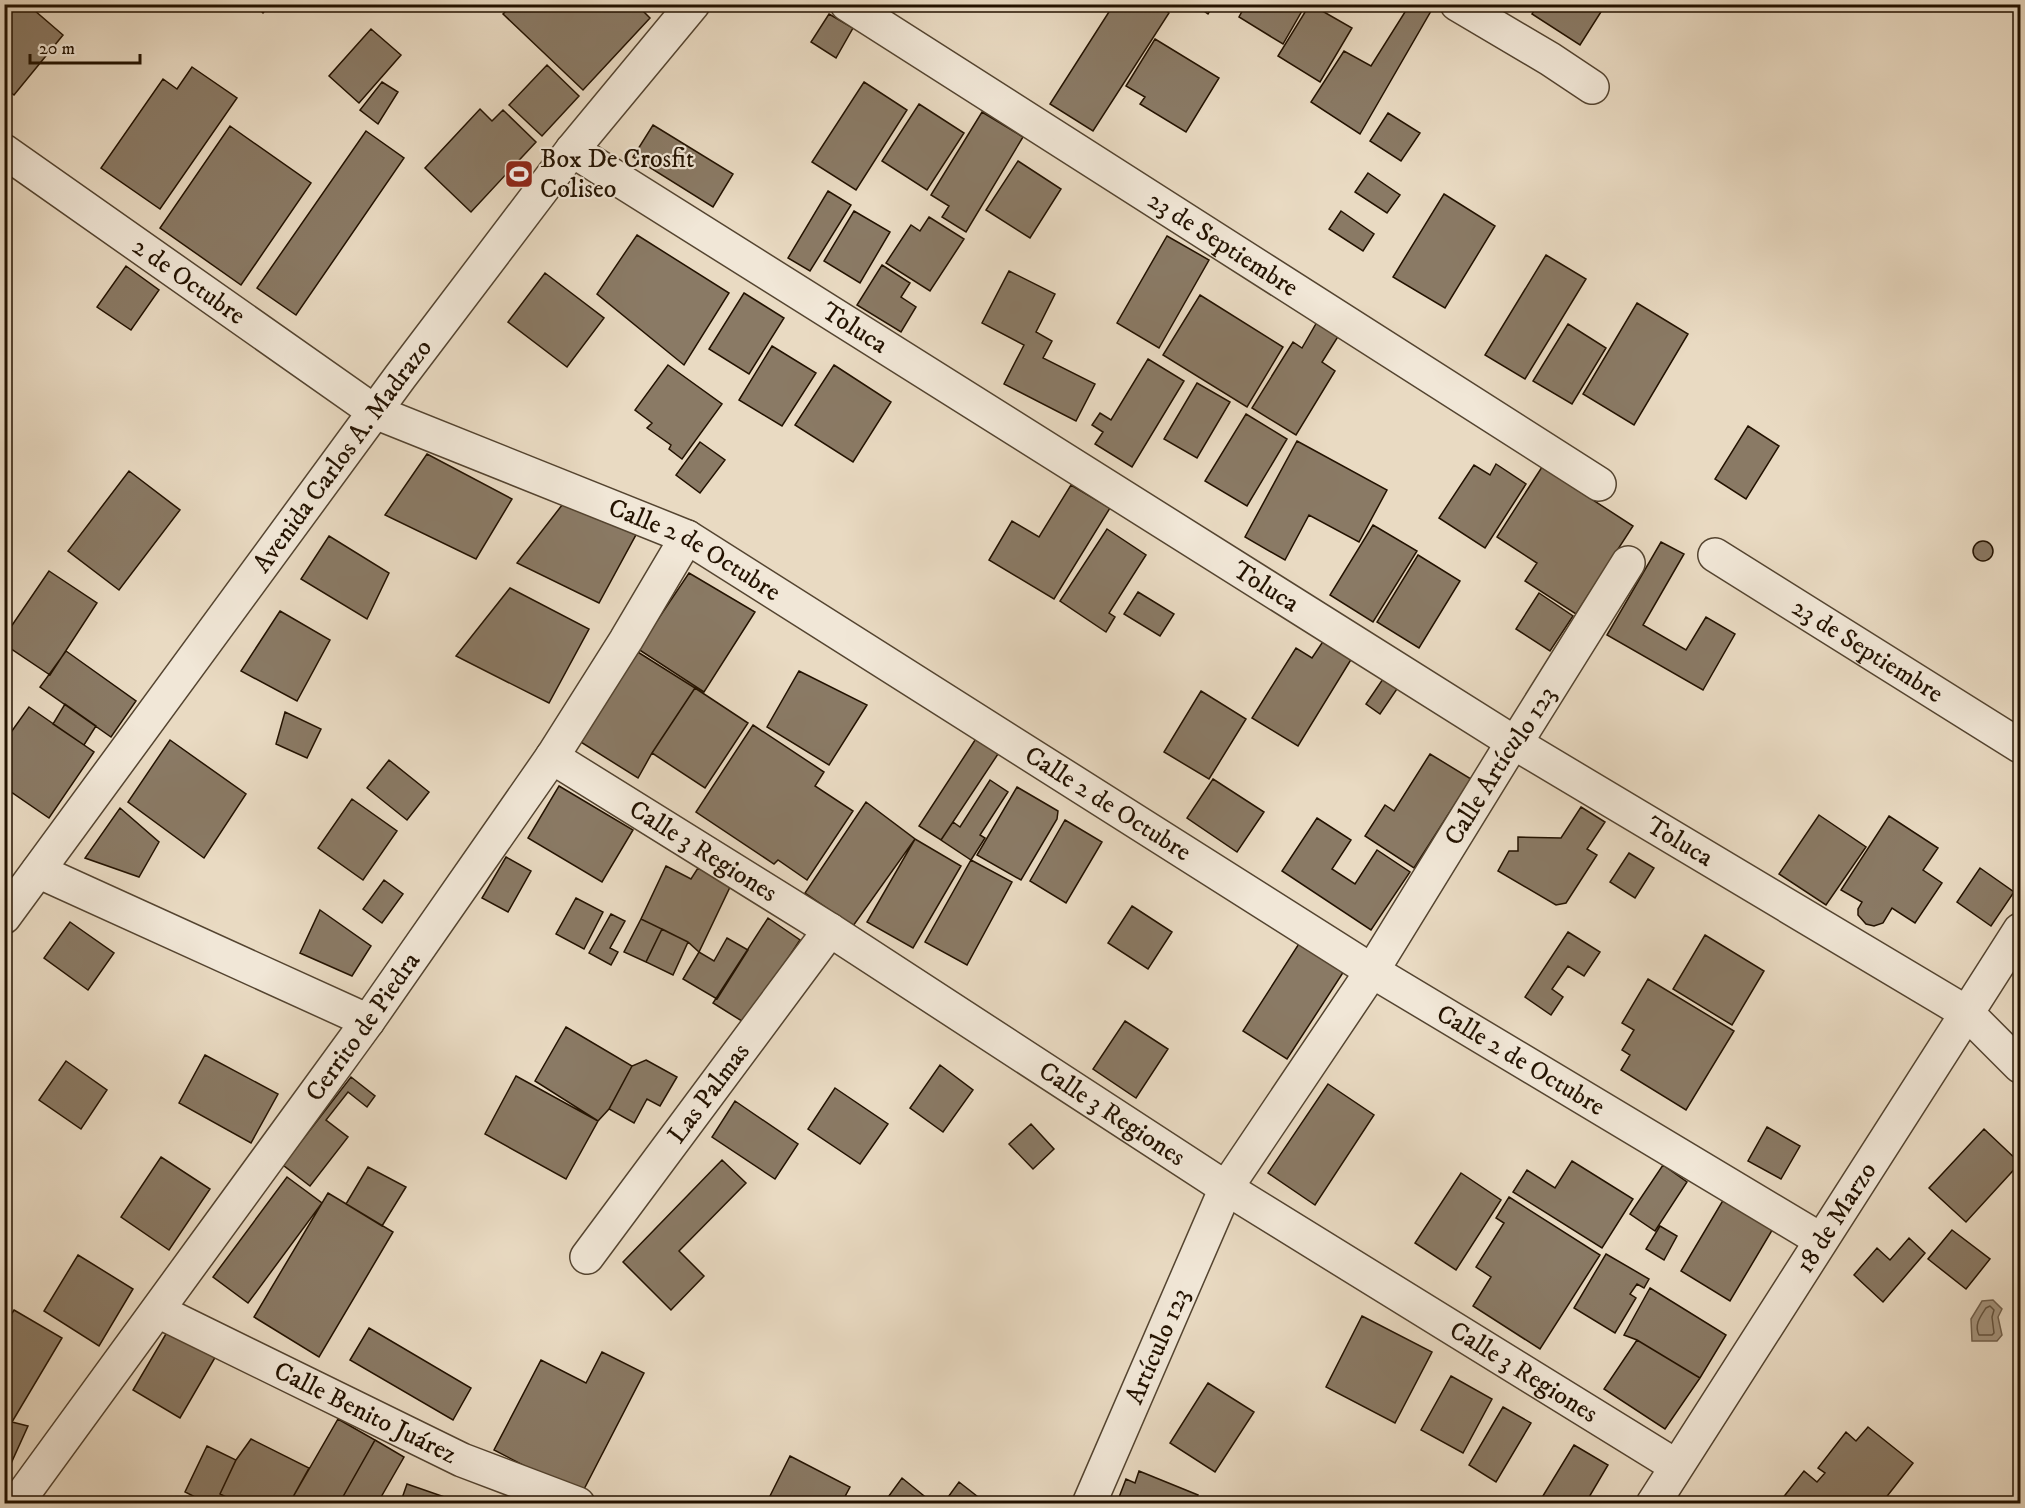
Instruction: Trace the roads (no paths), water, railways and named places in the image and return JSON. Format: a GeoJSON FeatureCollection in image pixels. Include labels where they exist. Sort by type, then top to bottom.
{"type":"FeatureCollection","features":[{"type":"Feature","properties":{"kind":"street","name":"Avenida Carlos A. Madrazo"},"geometry":{"type":"LineString","coordinates":[[9,901],[38,871],[375,412],[572,150],[693,4]]}},
{"type":"Feature","properties":{"kind":"street","name":"23 de Septiembre"},"geometry":{"type":"LineString","coordinates":[[847,4],[1599,484]]}},
{"type":"Feature","properties":{"kind":"street"},"geometry":{"type":"LineString","coordinates":[[1457,4],[1551,59],[1592,87]]}},
{"type":"Feature","properties":{"kind":"street","name":"Toluca"},"geometry":{"type":"LineString","coordinates":[[572,150],[1513,741],[1967,1013],[2020,1066]]}},
{"type":"Feature","properties":{"kind":"street","name":"2 de Octubre"},"geometry":{"type":"LineString","coordinates":[[4,151],[375,412]]}},
{"type":"Feature","properties":{"kind":"street","name":"Calle 2 de Octubre"},"geometry":{"type":"LineString","coordinates":[[375,412],[687,537],[1372,971],[1821,1240]]}},
{"type":"Feature","properties":{"kind":"street","name":"Cerrito de Piedra"},"geometry":{"type":"LineString","coordinates":[[16,1503],[368,1021],[552,757],[687,537]]}},
{"type":"Feature","properties":{"kind":"street","name":"23 de Septiembre"},"geometry":{"type":"LineString","coordinates":[[1715,555],[2020,746]]}},
{"type":"Feature","properties":{"kind":"street","name":"Calle Artículo 123"},"geometry":{"type":"LineString","coordinates":[[1226,1188],[1372,971],[1513,741],[1520,736],[1628,563]]}},
{"type":"Feature","properties":{"kind":"street","name":"Calle 3 Regiones"},"geometry":{"type":"LineString","coordinates":[[552,757],[830,930],[1226,1188],[1676,1466]]}},
{"type":"Feature","properties":{"kind":"street"},"geometry":{"type":"LineString","coordinates":[[38,871],[368,1021]]}},
{"type":"Feature","properties":{"kind":"street","name":"Las Palmas"},"geometry":{"type":"LineString","coordinates":[[587,1257],[830,930]]}},
{"type":"Feature","properties":{"kind":"street","name":"18 de Marzo"},"geometry":{"type":"LineString","coordinates":[[1653,1503],[2020,930]]}},
{"type":"Feature","properties":{"kind":"street","name":"Artículo 123"},"geometry":{"type":"LineString","coordinates":[[1089,1503],[1226,1188]]}},
{"type":"Feature","properties":{"kind":"street","name":"Calle Benito Juárez"},"geometry":{"type":"LineString","coordinates":[[158,1311],[462,1460],[578,1503]]}},
{"type":"Feature","properties":{"kind":"water"},"geometry":{"type":"Polygon","coordinates":[[[1993,1300],[2002,1309],[1998,1317],[2002,1335],[1997,1341],[1972,1341],[1971,1319],[1982,1301],[1993,1300]]]}},
{"type":"Feature","properties":{"kind":"place","name":"Box De Crosfit Coliseo"},"geometry":{"type":"Point","coordinates":[519,174]}}]}
